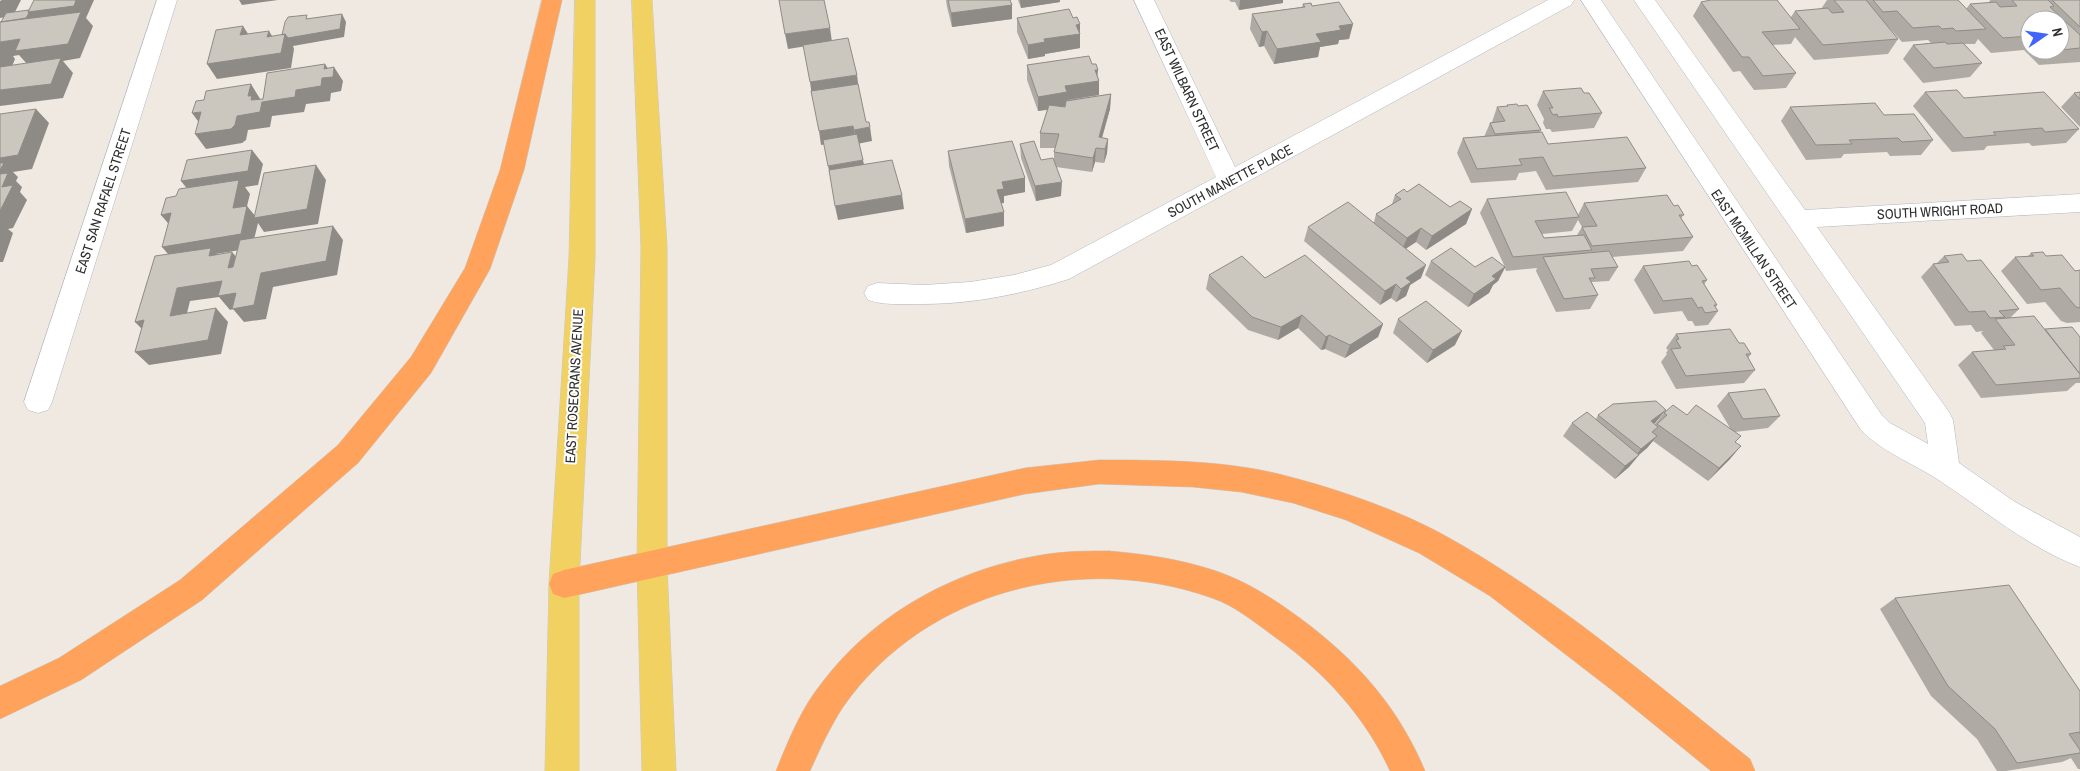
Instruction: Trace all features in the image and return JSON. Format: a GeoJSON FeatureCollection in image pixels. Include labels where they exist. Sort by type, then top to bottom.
{"type":"FeatureCollection","features":[{"type":"Feature","properties":{"kind":"highway"},"geometry":{"type":"LineString","coordinates":[[0,704],[70,669],[191,590],[348,454],[421,365],[480,260],[512,170],[552,0]]}},
{"type":"Feature","properties":{"kind":"highway"},"geometry":{"type":"LineString","coordinates":[[564,584],[652,566],[1025,481],[1099,472],[1151,472],[1241,480],[1293,490],[1354,510],[1430,543],[1500,586],[1625,680],[1738,771]]}},
{"type":"Feature","properties":{"kind":"highway"},"geometry":{"type":"LineString","coordinates":[[792,771],[810,732],[834,694],[871,652],[911,620],[960,593],[998,577],[1072,563],[1116,563],[1166,570],[1214,584],[1258,607],[1302,637],[1342,672],[1379,717],[1408,771]]}},
{"type":"Feature","properties":{"kind":"main road","name":"EAST ROSECRANS AVENUE"},"geometry":{"type":"LineString","coordinates":[[562,771],[564,584],[582,258],[585,0]]}},
{"type":"Feature","properties":{"kind":"main road"},"geometry":{"type":"LineString","coordinates":[[642,0],[654,247],[652,566],[659,771]]}},
{"type":"Feature","properties":{"kind":"street","name":"EAST SAN RAFAEL STREET"},"geometry":{"type":"LineString","coordinates":[[38,402],[167,0]]}},
{"type":"Feature","properties":{"kind":"street","name":"EAST WILBARN STREET"},"geometry":{"type":"LineString","coordinates":[[1144,0],[1230,181]]}},
{"type":"Feature","properties":{"kind":"street","name":"SOUTH MANETTE PLACE"},"geometry":{"type":"LineString","coordinates":[[877,293],[919,296],[985,292],[1024,284],[1060,272],[1564,0]]}},
{"type":"Feature","properties":{"kind":"street","name":"EAST MCMILLAN STREET"},"geometry":{"type":"LineString","coordinates":[[1591,0],[1871,422],[1880,431],[1945,469],[2005,511],[2080,553]]}},
{"type":"Feature","properties":{"kind":"street"},"geometry":{"type":"LineString","coordinates":[[1644,0],[1939,420],[1945,469]]}},
{"type":"Feature","properties":{"kind":"street","name":"SOUTH WRIGHT ROAD"},"geometry":{"type":"LineString","coordinates":[[1799,219],[2080,202]]}},
{"type":"Feature","properties":{"kind":"building"},"geometry":{"type":"Polygon","coordinates":[[[34,0],[76,0],[74,6],[28,12],[34,0]]]}},
{"type":"Feature","properties":{"kind":"building"},"geometry":{"type":"Polygon","coordinates":[[[779,0],[824,0],[830,28],[785,34],[779,0]]]}},
{"type":"Feature","properties":{"kind":"building"},"geometry":{"type":"Polygon","coordinates":[[[948,0],[1010,0],[1012,5],[951,13],[948,0]]]}},
{"type":"Feature","properties":{"kind":"building"},"geometry":{"type":"Polygon","coordinates":[[[1711,0],[1777,0],[1800,29],[1762,32],[1796,73],[1763,76],[1749,57],[1742,57],[1701,2],[1711,0]]]}},
{"type":"Feature","properties":{"kind":"building"},"geometry":{"type":"Polygon","coordinates":[[[1834,0],[1866,0],[1898,39],[1823,45],[1795,11],[1828,8],[1832,13],[1844,12],[1834,0]]]}},
{"type":"Feature","properties":{"kind":"building"},"geometry":{"type":"Polygon","coordinates":[[[1873,0],[1958,0],[1986,29],[1956,31],[1953,28],[1942,29],[1939,26],[1913,28],[1897,11],[1883,12],[1873,0]]]}},
{"type":"Feature","properties":{"kind":"building"},"geometry":{"type":"Polygon","coordinates":[[[2012,0],[2048,0],[2054,6],[2050,7],[2053,10],[2020,10],[2020,37],[2003,38],[1970,4],[1996,2],[2000,7],[2017,6],[2012,0]]]}},
{"type":"Feature","properties":{"kind":"building"},"geometry":{"type":"Polygon","coordinates":[[[2052,0],[2080,0],[2080,27],[2070,17],[2070,10],[2062,10],[2052,0]]]}},
{"type":"Feature","properties":{"kind":"building"},"geometry":{"type":"Polygon","coordinates":[[[1339,2],[1353,24],[1339,26],[1341,30],[1316,34],[1321,42],[1277,49],[1267,31],[1262,32],[1252,14],[1305,7],[1303,4],[1311,3],[1312,6],[1339,2]]]}},
{"type":"Feature","properties":{"kind":"building"},"geometry":{"type":"Polygon","coordinates":[[[1069,9],[1073,18],[1077,17],[1080,24],[1076,25],[1080,34],[1044,39],[1045,42],[1028,45],[1017,18],[1069,9]]]}},
{"type":"Feature","properties":{"kind":"building"},"geometry":{"type":"Polygon","coordinates":[[[29,10],[26,18],[1,22],[6,13],[29,10]]]}},
{"type":"Feature","properties":{"kind":"building"},"geometry":{"type":"Polygon","coordinates":[[[81,12],[68,44],[15,51],[20,39],[0,42],[0,22],[81,12]]]}},
{"type":"Feature","properties":{"kind":"building"},"geometry":{"type":"Polygon","coordinates":[[[342,14],[340,29],[288,38],[285,34],[282,35],[288,17],[307,15],[306,19],[342,14]]]}},
{"type":"Feature","properties":{"kind":"building"},"geometry":{"type":"Polygon","coordinates":[[[243,26],[240,35],[269,31],[267,37],[285,34],[281,53],[207,64],[216,30],[243,26]]]}},
{"type":"Feature","properties":{"kind":"building"},"geometry":{"type":"Polygon","coordinates":[[[2070,26],[2080,35],[2080,48],[2070,49],[2070,26]]]}},
{"type":"Feature","properties":{"kind":"building"},"geometry":{"type":"Polygon","coordinates":[[[848,38],[857,75],[810,82],[803,45],[848,38]]]}},
{"type":"Feature","properties":{"kind":"building"},"geometry":{"type":"Polygon","coordinates":[[[1945,42],[1947,44],[1963,43],[1982,63],[1934,68],[1913,45],[1945,42]]]}},
{"type":"Feature","properties":{"kind":"building"},"geometry":{"type":"Polygon","coordinates":[[[1089,56],[1092,64],[1096,64],[1098,70],[1095,70],[1099,81],[1065,86],[1067,92],[1038,97],[1027,65],[1089,56]]]}},
{"type":"Feature","properties":{"kind":"building"},"geometry":{"type":"Polygon","coordinates":[[[61,58],[51,84],[0,90],[0,67],[61,58]]]}},
{"type":"Feature","properties":{"kind":"building"},"geometry":{"type":"Polygon","coordinates":[[[325,64],[324,69],[334,67],[333,77],[322,78],[321,86],[296,90],[295,97],[262,102],[260,112],[237,116],[235,125],[231,129],[195,134],[201,112],[192,113],[196,101],[204,100],[206,91],[251,84],[248,96],[252,96],[251,100],[263,99],[267,73],[325,64]]]}},
{"type":"Feature","properties":{"kind":"building"},"geometry":{"type":"Polygon","coordinates":[[[858,84],[866,122],[869,122],[870,127],[854,130],[853,126],[819,131],[811,91],[858,84]]]}},
{"type":"Feature","properties":{"kind":"building"},"geometry":{"type":"Polygon","coordinates":[[[1581,88],[1584,93],[1589,93],[1602,113],[1558,117],[1557,114],[1553,115],[1549,108],[1553,108],[1543,91],[1581,88]]]}},
{"type":"Feature","properties":{"kind":"building"},"geometry":{"type":"Polygon","coordinates":[[[1957,90],[1964,98],[2044,92],[2079,129],[2045,132],[2042,128],[1993,132],[1996,135],[1964,138],[1925,92],[1957,90]]]}},
{"type":"Feature","properties":{"kind":"building"},"geometry":{"type":"Polygon","coordinates":[[[2080,92],[2080,99],[2074,93],[2080,92]]]}},
{"type":"Feature","properties":{"kind":"building"},"geometry":{"type":"Polygon","coordinates":[[[1111,94],[1099,137],[1108,139],[1105,149],[1096,148],[1093,158],[1054,152],[1059,134],[1040,133],[1049,105],[1065,107],[1066,101],[1111,94]]]}},
{"type":"Feature","properties":{"kind":"building"},"geometry":{"type":"Polygon","coordinates":[[[1875,103],[1884,115],[1914,114],[1933,140],[1902,142],[1898,138],[1849,140],[1852,144],[1816,145],[1790,107],[1875,103]]]}},
{"type":"Feature","properties":{"kind":"building"},"geometry":{"type":"Polygon","coordinates":[[[1517,104],[1518,106],[1527,105],[1541,130],[1495,134],[1490,123],[1505,121],[1497,107],[1517,104]]]}},
{"type":"Feature","properties":{"kind":"building"},"geometry":{"type":"Polygon","coordinates":[[[36,109],[18,155],[0,158],[0,114],[36,109]]]}},
{"type":"Feature","properties":{"kind":"building"},"geometry":{"type":"Polygon","coordinates":[[[1542,132],[1548,144],[1627,137],[1646,168],[1553,176],[1543,157],[1519,159],[1522,165],[1477,169],[1463,138],[1542,132]]]}},
{"type":"Feature","properties":{"kind":"building"},"geometry":{"type":"Polygon","coordinates":[[[857,134],[863,160],[828,166],[823,140],[857,134]]]}},
{"type":"Feature","properties":{"kind":"building"},"geometry":{"type":"Polygon","coordinates":[[[1012,141],[1025,178],[1002,182],[1004,189],[997,190],[1004,212],[965,219],[948,151],[1012,141]]]}},
{"type":"Feature","properties":{"kind":"building"},"geometry":{"type":"Polygon","coordinates":[[[1034,141],[1041,160],[1053,158],[1062,182],[1035,186],[1020,144],[1034,141]]]}},
{"type":"Feature","properties":{"kind":"building"},"geometry":{"type":"Polygon","coordinates":[[[252,150],[248,171],[181,181],[187,160],[252,150]]]}},
{"type":"Feature","properties":{"kind":"building"},"geometry":{"type":"Polygon","coordinates":[[[892,160],[902,195],[835,206],[829,170],[892,160]]]}},
{"type":"Feature","properties":{"kind":"building"},"geometry":{"type":"Polygon","coordinates":[[[316,165],[307,209],[254,218],[264,173],[316,165]]]}},
{"type":"Feature","properties":{"kind":"building"},"geometry":{"type":"Polygon","coordinates":[[[8,173],[2,187],[13,185],[0,211],[0,174],[8,173]]]}},
{"type":"Feature","properties":{"kind":"building"},"geometry":{"type":"Polygon","coordinates":[[[239,180],[233,208],[247,206],[241,234],[162,247],[171,213],[161,215],[166,198],[176,196],[179,189],[239,180]]]}},
{"type":"Feature","properties":{"kind":"building"},"geometry":{"type":"Polygon","coordinates":[[[1419,184],[1450,207],[1460,201],[1472,209],[1432,236],[1421,228],[1407,238],[1376,214],[1401,199],[1395,195],[1404,189],[1407,192],[1419,184]]]}},
{"type":"Feature","properties":{"kind":"building"},"geometry":{"type":"Polygon","coordinates":[[[1566,192],[1579,217],[1535,221],[1544,238],[1584,235],[1592,250],[1513,257],[1487,199],[1566,192]]]}},
{"type":"Feature","properties":{"kind":"building"},"geometry":{"type":"Polygon","coordinates":[[[1667,195],[1674,206],[1678,205],[1684,215],[1679,215],[1693,237],[1592,246],[1582,227],[1597,226],[1584,203],[1667,195]]]}},
{"type":"Feature","properties":{"kind":"building"},"geometry":{"type":"Polygon","coordinates":[[[1348,202],[1426,265],[1406,278],[1411,282],[1401,289],[1396,284],[1385,291],[1308,227],[1348,202]]]}},
{"type":"Feature","properties":{"kind":"building"},"geometry":{"type":"Polygon","coordinates":[[[333,226],[326,261],[261,273],[254,305],[232,309],[236,293],[218,296],[222,281],[177,288],[170,316],[216,308],[208,340],[135,352],[144,320],[135,322],[155,256],[211,248],[209,256],[232,252],[228,268],[233,267],[240,240],[333,226]]]}},
{"type":"Feature","properties":{"kind":"building"},"geometry":{"type":"Polygon","coordinates":[[[1451,248],[1475,267],[1492,257],[1505,267],[1492,276],[1496,279],[1474,294],[1431,261],[1451,248]]]}},
{"type":"Feature","properties":{"kind":"building"},"geometry":{"type":"Polygon","coordinates":[[[1609,251],[1618,267],[1591,269],[1595,278],[1589,278],[1598,295],[1564,299],[1543,257],[1609,251]]]}},
{"type":"Feature","properties":{"kind":"building"},"geometry":{"type":"Polygon","coordinates":[[[2043,252],[2046,256],[2062,255],[2075,271],[2080,270],[2080,308],[2076,307],[2060,288],[2041,290],[2015,257],[2034,256],[2031,253],[2043,252]]]}},
{"type":"Feature","properties":{"kind":"building"},"geometry":{"type":"Polygon","coordinates":[[[1962,254],[1967,261],[1981,260],[2019,309],[1999,311],[2005,317],[1990,318],[1985,311],[1969,312],[1933,264],[1949,262],[1944,256],[1962,254]]]}},
{"type":"Feature","properties":{"kind":"building"},"geometry":{"type":"Polygon","coordinates":[[[1305,255],[1383,324],[1350,345],[1329,335],[1326,337],[1302,315],[1281,327],[1252,317],[1209,275],[1242,256],[1265,278],[1305,255]]]}},
{"type":"Feature","properties":{"kind":"building"},"geometry":{"type":"Polygon","coordinates":[[[1689,261],[1692,266],[1697,265],[1707,280],[1702,281],[1717,305],[1714,305],[1718,311],[1705,313],[1702,307],[1698,308],[1692,298],[1663,301],[1643,266],[1689,261]]]}},
{"type":"Feature","properties":{"kind":"building"},"geometry":{"type":"Polygon","coordinates":[[[1426,301],[1462,331],[1433,350],[1398,319],[1426,301]]]}},
{"type":"Feature","properties":{"kind":"building"},"geometry":{"type":"Polygon","coordinates":[[[2034,316],[2080,374],[2080,378],[1996,385],[1972,352],[2006,349],[2003,346],[2015,345],[1995,319],[2034,316]]]}},
{"type":"Feature","properties":{"kind":"building"},"geometry":{"type":"Polygon","coordinates":[[[2072,327],[2080,337],[2080,374],[2045,329],[2072,327]]]}},
{"type":"Feature","properties":{"kind":"building"},"geometry":{"type":"Polygon","coordinates":[[[1730,329],[1739,343],[1744,343],[1751,354],[1746,354],[1755,370],[1686,376],[1671,349],[1681,348],[1676,340],[1679,339],[1676,334],[1730,329]]]}},
{"type":"Feature","properties":{"kind":"building"},"geometry":{"type":"Polygon","coordinates":[[[1765,389],[1780,416],[1743,419],[1728,393],[1765,389]]]}},
{"type":"Feature","properties":{"kind":"building"},"geometry":{"type":"Polygon","coordinates":[[[1656,401],[1666,410],[1651,421],[1658,427],[1652,432],[1657,436],[1641,449],[1598,415],[1613,404],[1656,401]]]}},
{"type":"Feature","properties":{"kind":"building"},"geometry":{"type":"Polygon","coordinates":[[[1673,405],[1687,415],[1696,405],[1741,436],[1735,442],[1741,446],[1719,468],[1657,424],[1667,415],[1664,413],[1673,405]]]}},
{"type":"Feature","properties":{"kind":"building"},"geometry":{"type":"Polygon","coordinates":[[[1587,412],[1639,455],[1625,466],[1572,423],[1587,412]]]}},
{"type":"Feature","properties":{"kind":"building"},"geometry":{"type":"Polygon","coordinates":[[[2009,585],[2080,691],[2080,734],[2079,732],[2069,734],[2080,750],[2080,753],[2017,763],[1995,729],[1948,686],[1895,598],[2009,585]]]}}]}
